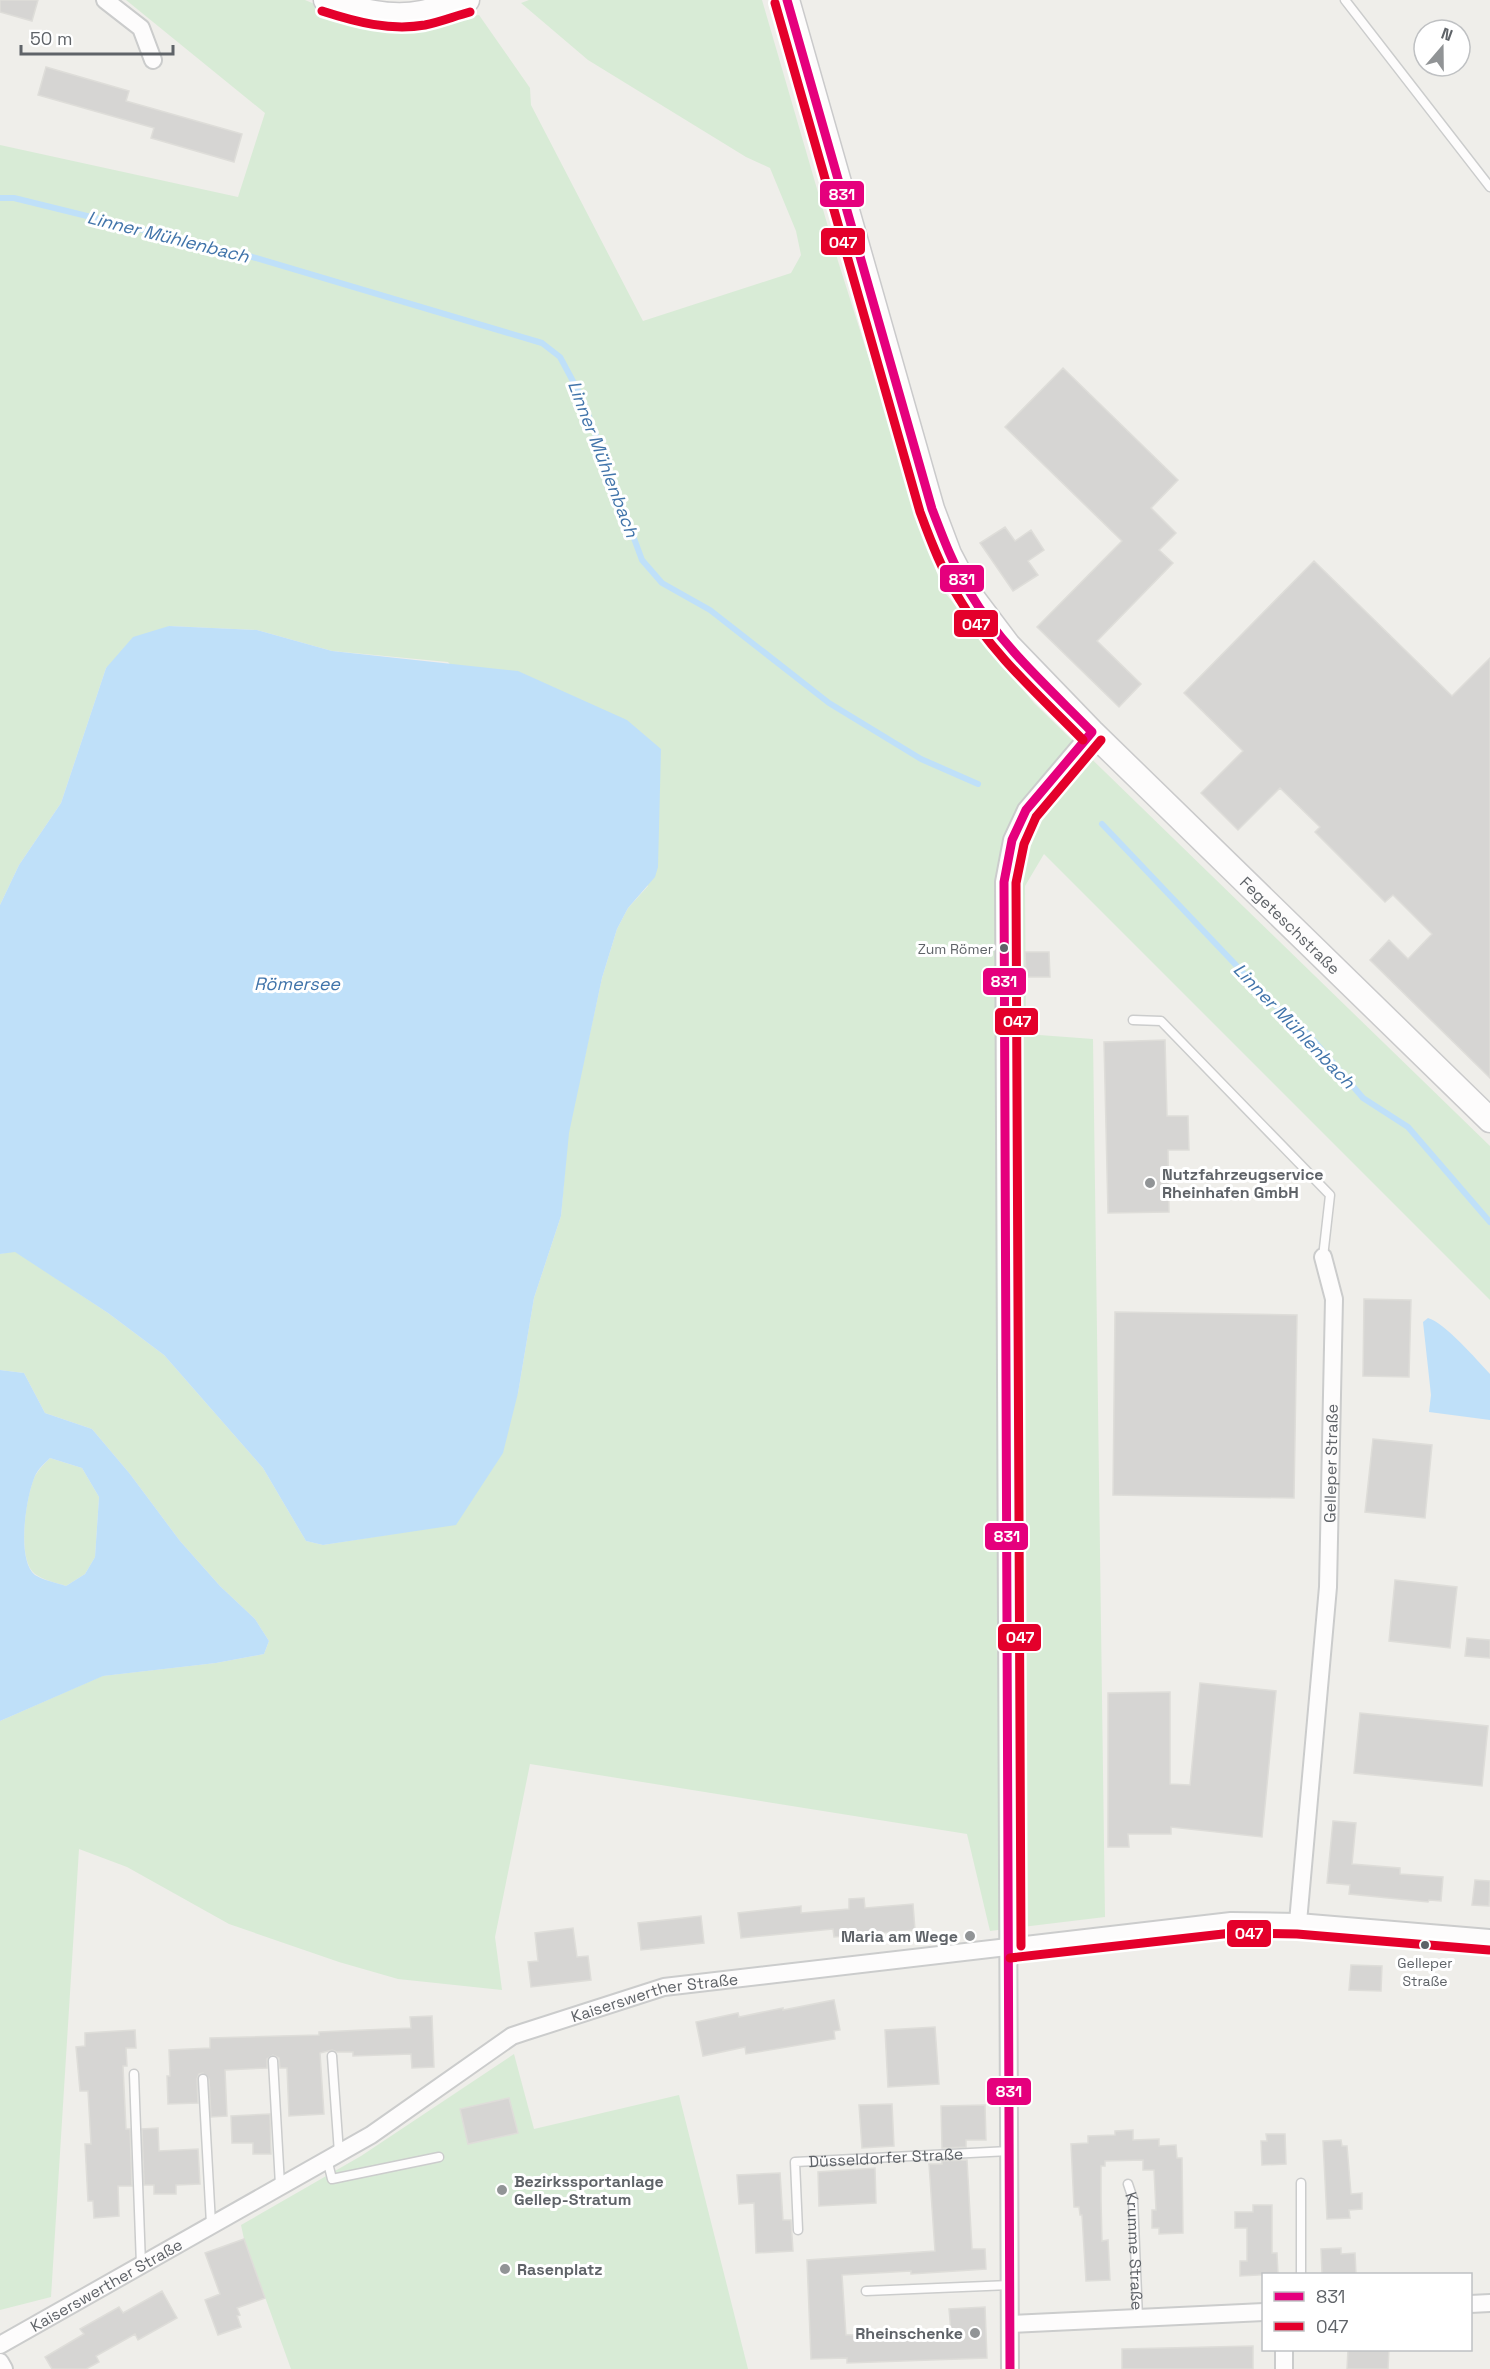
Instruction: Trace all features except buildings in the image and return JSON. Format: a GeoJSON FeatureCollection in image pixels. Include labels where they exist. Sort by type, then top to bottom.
{"type":"FeatureCollection","features":[{"type":"Feature","properties":{"kind":"main road"},"geometry":{"type":"LineString","coordinates":[[326,0],[360,11],[384,15],[420,14],[467,0]]}},
{"type":"Feature","properties":{"kind":"main road"},"geometry":{"type":"LineString","coordinates":[[787,0],[932,509],[949,554],[971,596],[1008,645],[1092,732]]}},
{"type":"Feature","properties":{"kind":"main road","name":"Fegeteschstraße"},"geometry":{"type":"LineString","coordinates":[[1092,732],[1490,1120]]}},
{"type":"Feature","properties":{"kind":"street"},"geometry":{"type":"LineString","coordinates":[[105,0],[141,28],[153,60]]}},
{"type":"Feature","properties":{"kind":"street"},"geometry":{"type":"LineString","coordinates":[[1010,2369],[1004,882],[1012,840],[1026,810],[1092,732]]}},
{"type":"Feature","properties":{"kind":"street","name":"Gelleper Straße"},"geometry":{"type":"LineString","coordinates":[[1298,1922],[1328,1587],[1334,1299],[1323,1257]]}},
{"type":"Feature","properties":{"kind":"street"},"geometry":{"type":"LineString","coordinates":[[1009,1946],[1231,1921],[1298,1922],[1490,1938]]}},
{"type":"Feature","properties":{"kind":"street","name":"Kaiserswerther Straße"},"geometry":{"type":"LineString","coordinates":[[0,2345],[371,2135],[512,2036],[664,1987],[1009,1946]]}},
{"type":"Feature","properties":{"kind":"street"},"geometry":{"type":"LineString","coordinates":[[1472,2304],[1490,2303]]}},
{"type":"Feature","properties":{"kind":"street","name":"Krumme Straße"},"geometry":{"type":"LineString","coordinates":[[1010,2324],[1262,2312]]}},
{"type":"Feature","properties":{"kind":"street"},"geometry":{"type":"LineString","coordinates":[[1284,2351],[1284,2369]]}},
{"type":"Feature","properties":{"kind":"street"},"geometry":{"type":"LineString","coordinates":[[0,2362],[4,2369]]}},
{"type":"Feature","properties":{"kind":"lane"},"geometry":{"type":"LineString","coordinates":[[1345,0],[1490,187]]}},
{"type":"Feature","properties":{"kind":"lane"},"geometry":{"type":"LineString","coordinates":[[1133,1020],[1161,1021],[1330,1195],[1323,1257]]}},
{"type":"Feature","properties":{"kind":"lane"},"geometry":{"type":"LineString","coordinates":[[332,2056],[332,2179],[439,2157]]}},
{"type":"Feature","properties":{"kind":"lane"},"geometry":{"type":"LineString","coordinates":[[273,2061],[280,2185]]}},
{"type":"Feature","properties":{"kind":"lane"},"geometry":{"type":"LineString","coordinates":[[134,2074],[141,2265]]}},
{"type":"Feature","properties":{"kind":"lane"},"geometry":{"type":"LineString","coordinates":[[203,2079],[211,2224]]}},
{"type":"Feature","properties":{"kind":"lane","name":"Düsseldorfer Straße"},"geometry":{"type":"LineString","coordinates":[[798,2230],[795,2162],[1009,2151]]}},
{"type":"Feature","properties":{"kind":"lane"},"geometry":{"type":"LineString","coordinates":[[1301,2183],[1301,2273]]}},
{"type":"Feature","properties":{"kind":"lane","name":"Krumme Straße"},"geometry":{"type":"LineString","coordinates":[[1128,2184],[1133,2199],[1138,2318]]}},
{"type":"Feature","properties":{"kind":"lane"},"geometry":{"type":"LineString","coordinates":[[866,2291],[1010,2285]]}},
{"type":"Feature","properties":{"kind":"green space"},"geometry":{"type":"Polygon","coordinates":[[[126,0],[305,0],[348,18],[396,28],[479,15],[530,88],[531,105],[643,321],[791,273],[801,255],[796,231],[770,168],[746,157],[588,60],[521,3],[529,0],[762,0],[838,261],[942,589],[1034,703],[1490,1146],[1490,1300],[1044,854],[1025,886],[1026,1034],[1093,1039],[1105,1917],[990,1931],[967,1834],[530,1764],[495,1937],[502,1990],[398,1979],[339,1962],[229,1924],[127,1867],[79,1849],[51,2297],[0,2310],[0,1721],[102,1676],[216,1663],[264,1654],[269,1641],[255,1619],[220,1586],[180,1541],[130,1474],[92,1429],[45,1413],[24,1373],[0,1370],[0,1254],[15,1251],[108,1313],[164,1355],[263,1468],[306,1541],[323,1545],[456,1524],[518,1393],[534,1298],[561,1216],[568,1133],[602,978],[617,929],[628,908],[648,886],[448,662],[332,651],[257,630],[169,626],[106,668],[61,803],[19,865],[0,905],[0,145],[238,197],[265,113],[126,0]]]}},
{"type":"Feature","properties":{"kind":"green space"},"geometry":{"type":"Polygon","coordinates":[[[50,1458],[82,1468],[99,1497],[95,1557],[85,1574],[66,1586],[35,1574],[29,1567],[24,1542],[26,1512],[32,1485],[35,1476],[50,1458]]]}},
{"type":"Feature","properties":{"kind":"green space","name":"Bezirkssportanlage Gellep-Stratum"},"geometry":{"type":"Polygon","coordinates":[[[514,2054],[534,2129],[679,2095],[748,2369],[291,2369],[241,2225],[361,2156],[514,2054]]]}},
{"type":"Feature","properties":{"kind":"water","name":"Römersee"},"geometry":{"type":"Polygon","coordinates":[[[169,626],[257,630],[332,651],[518,671],[627,720],[661,749],[658,867],[655,877],[628,908],[617,929],[602,978],[569,1133],[561,1216],[534,1298],[518,1393],[503,1453],[456,1525],[323,1545],[306,1541],[263,1468],[164,1355],[108,1313],[15,1252],[0,1254],[0,905],[19,865],[61,803],[106,668],[133,637],[169,626]]]}},
{"type":"Feature","properties":{"kind":"water"},"geometry":{"type":"Polygon","coordinates":[[[1428,1318],[1443,1326],[1490,1374],[1490,1420],[1429,1412],[1431,1395],[1423,1322],[1428,1318]]]}},
{"type":"Feature","properties":{"kind":"water"},"geometry":{"type":"Polygon","coordinates":[[[0,1370],[24,1373],[45,1413],[92,1429],[130,1474],[180,1541],[220,1586],[255,1619],[269,1641],[264,1654],[216,1663],[103,1676],[0,1721],[0,1370]],[[50,1458],[35,1476],[26,1512],[24,1542],[29,1567],[38,1577],[66,1586],[85,1574],[95,1557],[99,1497],[82,1468],[50,1458]]]}},
{"type":"Feature","properties":{"kind":"waterway","name":"Linner Mühlenbach"},"geometry":{"type":"LineString","coordinates":[[0,198],[14,198],[249,256],[542,343],[560,357],[582,398],[642,560],[662,583],[710,610],[829,703],[921,759],[978,784]]}},
{"type":"Feature","properties":{"kind":"waterway","name":"Linner Mühlenbach"},"geometry":{"type":"LineString","coordinates":[[1102,824],[1271,1002],[1309,1035],[1363,1098],[1408,1127],[1490,1222]]}},
{"type":"Feature","properties":{"kind":"transit line","name":"831"},"geometry":{"type":"LineString","coordinates":[[787,0],[932,509],[954,563],[983,613],[1011,649],[1092,732]]}},
{"type":"Feature","properties":{"kind":"transit line","name":"047"},"geometry":{"type":"LineString","coordinates":[[775,3],[920,512],[933,546],[954,590],[973,620],[1017,674],[1083,740]]}},
{"type":"Feature","properties":{"kind":"transit line","name":"047"},"geometry":{"type":"LineString","coordinates":[[322,11],[360,22],[399,27],[425,25],[470,12]]}},
{"type":"Feature","properties":{"kind":"transit line","name":"831"},"geometry":{"type":"LineString","coordinates":[[1010,2369],[1004,882],[1012,840],[1026,810],[1092,732]]}},
{"type":"Feature","properties":{"kind":"transit line","name":"047"},"geometry":{"type":"LineString","coordinates":[[1021,1946],[1016,883],[1024,844],[1036,817],[1101,740]]}},
{"type":"Feature","properties":{"kind":"transit line","name":"047"},"geometry":{"type":"LineString","coordinates":[[1010,1958],[1232,1933],[1297,1934],[1489,1950]]}},
{"type":"Feature","properties":{"kind":"place","name":"Zum Römer"},"geometry":{"type":"Point","coordinates":[1004,948]}},
{"type":"Feature","properties":{"kind":"place","name":"Nutzfahrzeugservice Rheinhafen GmbH"},"geometry":{"type":"Point","coordinates":[1150,1183]}},
{"type":"Feature","properties":{"kind":"place","name":"Maria am Wege"},"geometry":{"type":"Point","coordinates":[970,1936]}},
{"type":"Feature","properties":{"kind":"place","name":"Gelleper Straße"},"geometry":{"type":"Point","coordinates":[1425,1945]}},
{"type":"Feature","properties":{"kind":"place","name":"Bezirkssportanlage Gellep-Stratum"},"geometry":{"type":"Point","coordinates":[502,2190]}},
{"type":"Feature","properties":{"kind":"place","name":"Rasenplatz"},"geometry":{"type":"Point","coordinates":[505,2269]}},
{"type":"Feature","properties":{"kind":"place","name":"Rheinschenke"},"geometry":{"type":"Point","coordinates":[975,2333]}}]}
